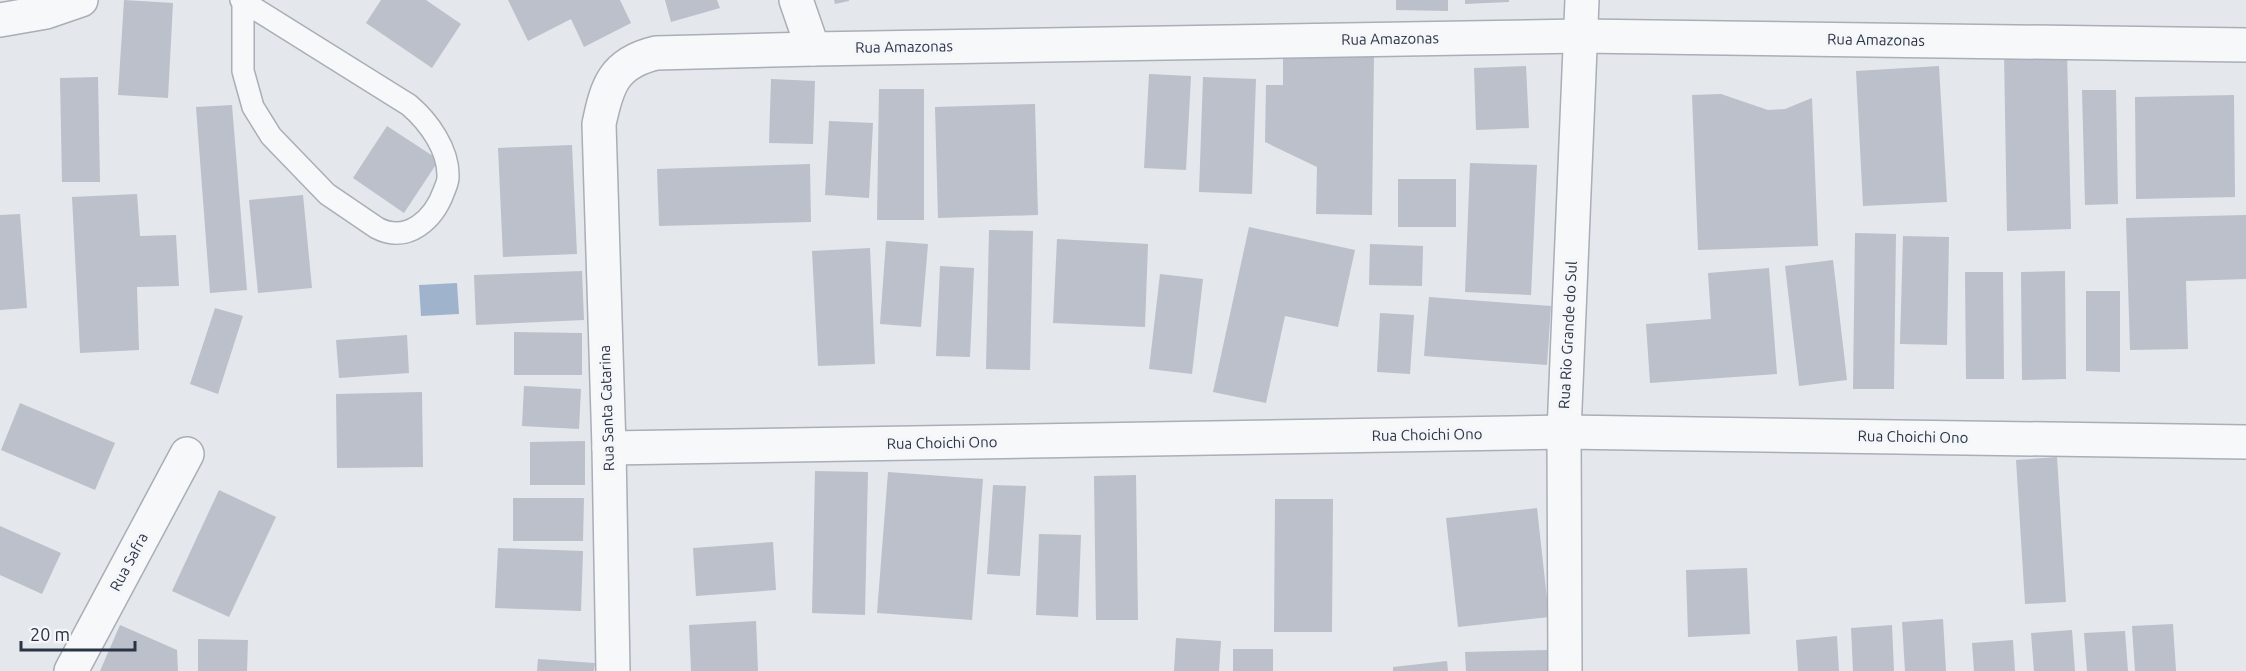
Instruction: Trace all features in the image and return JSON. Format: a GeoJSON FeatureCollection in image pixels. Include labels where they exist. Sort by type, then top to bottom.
{"type":"FeatureCollection","features":[{"type":"Feature","properties":{"kind":"street"},"geometry":{"type":"LineString","coordinates":[[0,20],[46,12],[81,0]]}},
{"type":"Feature","properties":{"kind":"street"},"geometry":{"type":"LineString","coordinates":[[796,0],[813,49]]}},
{"type":"Feature","properties":{"kind":"street","name":"Rua Rio Grande do Sul"},"geometry":{"type":"LineString","coordinates":[[1566,671],[1564,432],[1582,0]]}},
{"type":"Feature","properties":{"kind":"street","name":"Rua Amazonas"},"geometry":{"type":"LineString","coordinates":[[598,146],[599,124],[610,87],[620,69],[638,58],[656,53],[1581,36],[2246,45]]}},
{"type":"Feature","properties":{"kind":"street","name":"Rua Santa Catarina"},"geometry":{"type":"LineString","coordinates":[[598,146],[609,448],[613,671]]}},
{"type":"Feature","properties":{"kind":"street","name":"Rua Choichi Ono"},"geometry":{"type":"LineString","coordinates":[[609,448],[1564,432],[2246,442]]}},
{"type":"Feature","properties":{"kind":"street","name":"Rua Safra"},"geometry":{"type":"LineString","coordinates":[[71,671],[187,454]]}},
{"type":"Feature","properties":{"kind":"lane"},"geometry":{"type":"LineString","coordinates":[[242,1],[423,116],[446,162],[448,179],[441,199],[432,214],[421,225],[400,234],[385,232],[377,228],[327,194],[271,136],[253,107],[243,71],[242,1]]}},
{"type":"Feature","properties":{"kind":"water"},"geometry":{"type":"Polygon","coordinates":[[[457,283],[459,314],[421,316],[419,285],[457,283]]]}},
{"type":"Feature","properties":{"kind":"building"},"geometry":{"type":"Polygon","coordinates":[[[124,0],[173,3],[168,98],[118,95],[124,0]]]}},
{"type":"Feature","properties":{"kind":"building"},"geometry":{"type":"Polygon","coordinates":[[[381,0],[426,0],[461,24],[432,68],[366,23],[381,0]]]}},
{"type":"Feature","properties":{"kind":"building"},"geometry":{"type":"Polygon","coordinates":[[[508,0],[620,0],[631,23],[584,47],[571,19],[528,41],[508,0]]]}},
{"type":"Feature","properties":{"kind":"building"},"geometry":{"type":"Polygon","coordinates":[[[665,0],[717,0],[720,8],[671,22],[665,0]]]}},
{"type":"Feature","properties":{"kind":"building"},"geometry":{"type":"Polygon","coordinates":[[[834,0],[849,0],[849,1],[835,4],[834,0]]]}},
{"type":"Feature","properties":{"kind":"building"},"geometry":{"type":"Polygon","coordinates":[[[1396,0],[1448,0],[1448,11],[1396,10],[1396,0]]]}},
{"type":"Feature","properties":{"kind":"building"},"geometry":{"type":"Polygon","coordinates":[[[1465,0],[1509,0],[1509,2],[1465,4],[1465,0]]]}},
{"type":"Feature","properties":{"kind":"building"},"geometry":{"type":"Polygon","coordinates":[[[2067,51],[2071,229],[2007,231],[2004,52],[2067,51]]]}},
{"type":"Feature","properties":{"kind":"building"},"geometry":{"type":"Polygon","coordinates":[[[1283,56],[1374,57],[1372,215],[1316,214],[1317,167],[1265,142],[1266,85],[1283,85],[1283,56]]]}},
{"type":"Feature","properties":{"kind":"building"},"geometry":{"type":"Polygon","coordinates":[[[1526,66],[1529,128],[1476,130],[1474,68],[1526,66]]]}},
{"type":"Feature","properties":{"kind":"building"},"geometry":{"type":"Polygon","coordinates":[[[1939,66],[1947,202],[1863,206],[1856,71],[1939,66]]]}},
{"type":"Feature","properties":{"kind":"building"},"geometry":{"type":"Polygon","coordinates":[[[1149,74],[1191,76],[1186,170],[1144,168],[1149,74]]]}},
{"type":"Feature","properties":{"kind":"building"},"geometry":{"type":"Polygon","coordinates":[[[98,77],[100,182],[62,182],[60,78],[98,77]]]}},
{"type":"Feature","properties":{"kind":"building"},"geometry":{"type":"Polygon","coordinates":[[[1203,77],[1256,79],[1252,194],[1199,192],[1203,77]]]}},
{"type":"Feature","properties":{"kind":"building"},"geometry":{"type":"Polygon","coordinates":[[[771,79],[815,81],[813,144],[769,143],[771,79]]]}},
{"type":"Feature","properties":{"kind":"building"},"geometry":{"type":"Polygon","coordinates":[[[879,89],[924,89],[924,220],[877,220],[879,89]]]}},
{"type":"Feature","properties":{"kind":"building"},"geometry":{"type":"Polygon","coordinates":[[[2082,90],[2116,90],[2118,204],[2085,205],[2082,90]]]}},
{"type":"Feature","properties":{"kind":"building"},"geometry":{"type":"Polygon","coordinates":[[[1721,94],[1768,110],[1785,109],[1812,98],[1818,246],[1698,250],[1692,95],[1721,94]]]}},
{"type":"Feature","properties":{"kind":"building"},"geometry":{"type":"Polygon","coordinates":[[[2234,95],[2235,197],[2136,199],[2135,97],[2234,95]]]}},
{"type":"Feature","properties":{"kind":"building"},"geometry":{"type":"Polygon","coordinates":[[[1035,104],[1038,215],[938,218],[935,107],[1035,104]]]}},
{"type":"Feature","properties":{"kind":"building"},"geometry":{"type":"Polygon","coordinates":[[[232,105],[247,290],[210,293],[196,107],[232,105]]]}},
{"type":"Feature","properties":{"kind":"building"},"geometry":{"type":"Polygon","coordinates":[[[829,121],[873,123],[869,198],[825,195],[829,121]]]}},
{"type":"Feature","properties":{"kind":"building"},"geometry":{"type":"Polygon","coordinates":[[[387,126],[439,160],[404,213],[353,178],[387,126]]]}},
{"type":"Feature","properties":{"kind":"building"},"geometry":{"type":"Polygon","coordinates":[[[572,145],[577,254],[503,257],[498,148],[572,145]]]}},
{"type":"Feature","properties":{"kind":"building"},"geometry":{"type":"Polygon","coordinates":[[[1470,163],[1537,165],[1531,295],[1465,292],[1470,163]]]}},
{"type":"Feature","properties":{"kind":"building"},"geometry":{"type":"Polygon","coordinates":[[[810,164],[811,222],[659,226],[657,169],[810,164]]]}},
{"type":"Feature","properties":{"kind":"building"},"geometry":{"type":"Polygon","coordinates":[[[1398,179],[1456,179],[1456,227],[1398,227],[1398,179]]]}},
{"type":"Feature","properties":{"kind":"building"},"geometry":{"type":"Polygon","coordinates":[[[137,194],[140,236],[176,235],[179,286],[137,287],[139,350],[80,353],[72,197],[137,194]]]}},
{"type":"Feature","properties":{"kind":"building"},"geometry":{"type":"Polygon","coordinates":[[[303,195],[312,288],[258,293],[249,200],[303,195]]]}},
{"type":"Feature","properties":{"kind":"building"},"geometry":{"type":"Polygon","coordinates":[[[20,214],[27,308],[0,310],[0,215],[20,214]]]}},
{"type":"Feature","properties":{"kind":"building"},"geometry":{"type":"Polygon","coordinates":[[[2246,215],[2246,279],[2186,281],[2188,349],[2130,350],[2126,218],[2246,215]]]}},
{"type":"Feature","properties":{"kind":"building"},"geometry":{"type":"Polygon","coordinates":[[[1249,227],[1355,250],[1338,327],[1285,316],[1266,403],[1213,392],[1249,227]]]}},
{"type":"Feature","properties":{"kind":"building"},"geometry":{"type":"Polygon","coordinates":[[[989,230],[1033,231],[1030,370],[986,369],[989,230]]]}},
{"type":"Feature","properties":{"kind":"building"},"geometry":{"type":"Polygon","coordinates":[[[1855,233],[1896,234],[1894,389],[1853,389],[1855,233]]]}},
{"type":"Feature","properties":{"kind":"building"},"geometry":{"type":"Polygon","coordinates":[[[1903,236],[1949,237],[1947,345],[1900,344],[1903,236]]]}},
{"type":"Feature","properties":{"kind":"building"},"geometry":{"type":"Polygon","coordinates":[[[1057,239],[1148,244],[1145,327],[1053,323],[1057,239]]]}},
{"type":"Feature","properties":{"kind":"building"},"geometry":{"type":"Polygon","coordinates":[[[886,241],[928,244],[921,327],[880,324],[886,241]]]}},
{"type":"Feature","properties":{"kind":"building"},"geometry":{"type":"Polygon","coordinates":[[[1370,244],[1423,246],[1422,286],[1369,285],[1370,244]]]}},
{"type":"Feature","properties":{"kind":"building"},"geometry":{"type":"Polygon","coordinates":[[[870,248],[875,364],[818,366],[812,251],[870,248]]]}},
{"type":"Feature","properties":{"kind":"building"},"geometry":{"type":"Polygon","coordinates":[[[1833,260],[1847,380],[1799,386],[1785,266],[1833,260]]]}},
{"type":"Feature","properties":{"kind":"building"},"geometry":{"type":"Polygon","coordinates":[[[940,266],[974,268],[970,357],[936,356],[940,266]]]}},
{"type":"Feature","properties":{"kind":"building"},"geometry":{"type":"Polygon","coordinates":[[[1769,268],[1777,374],[1650,383],[1646,324],[1711,319],[1708,273],[1769,268]]]}},
{"type":"Feature","properties":{"kind":"building"},"geometry":{"type":"Polygon","coordinates":[[[582,271],[584,320],[476,325],[474,275],[582,271]]]}},
{"type":"Feature","properties":{"kind":"building"},"geometry":{"type":"Polygon","coordinates":[[[2065,271],[2066,379],[2022,380],[2021,272],[2065,271]]]}},
{"type":"Feature","properties":{"kind":"building"},"geometry":{"type":"Polygon","coordinates":[[[1965,272],[2003,272],[2004,379],[1966,379],[1965,272]]]}},
{"type":"Feature","properties":{"kind":"building"},"geometry":{"type":"Polygon","coordinates":[[[1160,274],[1203,279],[1192,374],[1149,369],[1160,274]]]}},
{"type":"Feature","properties":{"kind":"building"},"geometry":{"type":"Polygon","coordinates":[[[2086,291],[2120,291],[2120,372],[2086,371],[2086,291]]]}},
{"type":"Feature","properties":{"kind":"building"},"geometry":{"type":"Polygon","coordinates":[[[1429,297],[1551,306],[1547,365],[1424,356],[1429,297]]]}},
{"type":"Feature","properties":{"kind":"building"},"geometry":{"type":"Polygon","coordinates":[[[215,308],[243,316],[218,394],[190,384],[215,308]]]}},
{"type":"Feature","properties":{"kind":"building"},"geometry":{"type":"Polygon","coordinates":[[[1380,313],[1414,315],[1410,374],[1377,372],[1380,313]]]}},
{"type":"Feature","properties":{"kind":"building"},"geometry":{"type":"Polygon","coordinates":[[[514,332],[582,333],[582,375],[514,375],[514,332]]]}},
{"type":"Feature","properties":{"kind":"building"},"geometry":{"type":"Polygon","coordinates":[[[407,335],[409,373],[339,378],[336,340],[407,335]]]}},
{"type":"Feature","properties":{"kind":"building"},"geometry":{"type":"Polygon","coordinates":[[[524,386],[581,389],[579,429],[522,426],[524,386]]]}},
{"type":"Feature","properties":{"kind":"building"},"geometry":{"type":"Polygon","coordinates":[[[422,392],[423,467],[337,468],[336,394],[422,392]]]}},
{"type":"Feature","properties":{"kind":"building"},"geometry":{"type":"Polygon","coordinates":[[[20,403],[115,443],[95,490],[1,450],[20,403]]]}},
{"type":"Feature","properties":{"kind":"building"},"geometry":{"type":"Polygon","coordinates":[[[585,441],[585,485],[530,485],[530,442],[585,441]]]}},
{"type":"Feature","properties":{"kind":"building"},"geometry":{"type":"Polygon","coordinates":[[[2057,457],[2066,602],[2025,604],[2016,460],[2057,457]]]}},
{"type":"Feature","properties":{"kind":"building"},"geometry":{"type":"Polygon","coordinates":[[[815,471],[868,472],[865,615],[812,613],[815,471]]]}},
{"type":"Feature","properties":{"kind":"building"},"geometry":{"type":"Polygon","coordinates":[[[888,472],[983,479],[972,620],[877,613],[888,472]]]}},
{"type":"Feature","properties":{"kind":"building"},"geometry":{"type":"Polygon","coordinates":[[[1136,475],[1138,620],[1096,620],[1094,476],[1136,475]]]}},
{"type":"Feature","properties":{"kind":"building"},"geometry":{"type":"Polygon","coordinates":[[[993,485],[1026,486],[1020,576],[987,574],[993,485]]]}},
{"type":"Feature","properties":{"kind":"building"},"geometry":{"type":"Polygon","coordinates":[[[219,490],[276,517],[229,617],[172,591],[219,490]]]}},
{"type":"Feature","properties":{"kind":"building"},"geometry":{"type":"Polygon","coordinates":[[[513,498],[584,498],[583,541],[513,541],[513,498]]]}},
{"type":"Feature","properties":{"kind":"building"},"geometry":{"type":"Polygon","coordinates":[[[1275,499],[1333,499],[1332,632],[1274,632],[1275,499]]]}},
{"type":"Feature","properties":{"kind":"building"},"geometry":{"type":"Polygon","coordinates":[[[1537,508],[1549,617],[1458,627],[1446,518],[1537,508]]]}},
{"type":"Feature","properties":{"kind":"building"},"geometry":{"type":"Polygon","coordinates":[[[0,526],[61,553],[42,594],[0,575],[0,526]]]}},
{"type":"Feature","properties":{"kind":"building"},"geometry":{"type":"Polygon","coordinates":[[[1039,534],[1081,535],[1078,617],[1036,615],[1039,534]]]}},
{"type":"Feature","properties":{"kind":"building"},"geometry":{"type":"Polygon","coordinates":[[[773,542],[776,590],[696,596],[693,548],[773,542]]]}},
{"type":"Feature","properties":{"kind":"building"},"geometry":{"type":"Polygon","coordinates":[[[498,548],[583,551],[581,611],[495,608],[498,548]]]}},
{"type":"Feature","properties":{"kind":"building"},"geometry":{"type":"Polygon","coordinates":[[[1747,568],[1750,634],[1688,637],[1686,570],[1747,568]]]}},
{"type":"Feature","properties":{"kind":"building"},"geometry":{"type":"Polygon","coordinates":[[[1943,619],[1946,671],[1905,671],[1902,622],[1943,619]]]}},
{"type":"Feature","properties":{"kind":"building"},"geometry":{"type":"Polygon","coordinates":[[[756,621],[758,671],[691,671],[689,625],[756,621]]]}},
{"type":"Feature","properties":{"kind":"building"},"geometry":{"type":"Polygon","coordinates":[[[2173,624],[2176,671],[2135,671],[2132,626],[2173,624]]]}},
{"type":"Feature","properties":{"kind":"building"},"geometry":{"type":"Polygon","coordinates":[[[120,625],[177,650],[178,671],[100,671],[120,625]]]}},
{"type":"Feature","properties":{"kind":"building"},"geometry":{"type":"Polygon","coordinates":[[[1892,625],[1894,671],[1853,671],[1851,628],[1892,625]]]}},
{"type":"Feature","properties":{"kind":"building"},"geometry":{"type":"Polygon","coordinates":[[[2072,630],[2075,671],[2034,671],[2031,633],[2072,630]]]}},
{"type":"Feature","properties":{"kind":"building"},"geometry":{"type":"Polygon","coordinates":[[[2125,631],[2128,671],[2087,671],[2084,633],[2125,631]]]}},
{"type":"Feature","properties":{"kind":"building"},"geometry":{"type":"Polygon","coordinates":[[[1837,636],[1839,671],[1798,671],[1796,640],[1837,636]]]}},
{"type":"Feature","properties":{"kind":"building"},"geometry":{"type":"Polygon","coordinates":[[[1176,638],[1221,641],[1219,671],[1174,671],[1176,638]]]}},
{"type":"Feature","properties":{"kind":"building"},"geometry":{"type":"Polygon","coordinates":[[[198,639],[248,640],[247,671],[198,671],[198,639]]]}},
{"type":"Feature","properties":{"kind":"building"},"geometry":{"type":"Polygon","coordinates":[[[2013,640],[2015,671],[1974,671],[1972,643],[2013,640]]]}},
{"type":"Feature","properties":{"kind":"building"},"geometry":{"type":"Polygon","coordinates":[[[1233,649],[1273,649],[1273,671],[1233,671],[1233,649]]]}},
{"type":"Feature","properties":{"kind":"building"},"geometry":{"type":"Polygon","coordinates":[[[1549,650],[1550,671],[1466,671],[1465,652],[1549,650]]]}},
{"type":"Feature","properties":{"kind":"building"},"geometry":{"type":"Polygon","coordinates":[[[538,659],[595,663],[594,671],[537,671],[538,659]]]}},
{"type":"Feature","properties":{"kind":"building"},"geometry":{"type":"Polygon","coordinates":[[[1447,661],[1448,671],[1393,671],[1393,667],[1447,661]]]}}]}
